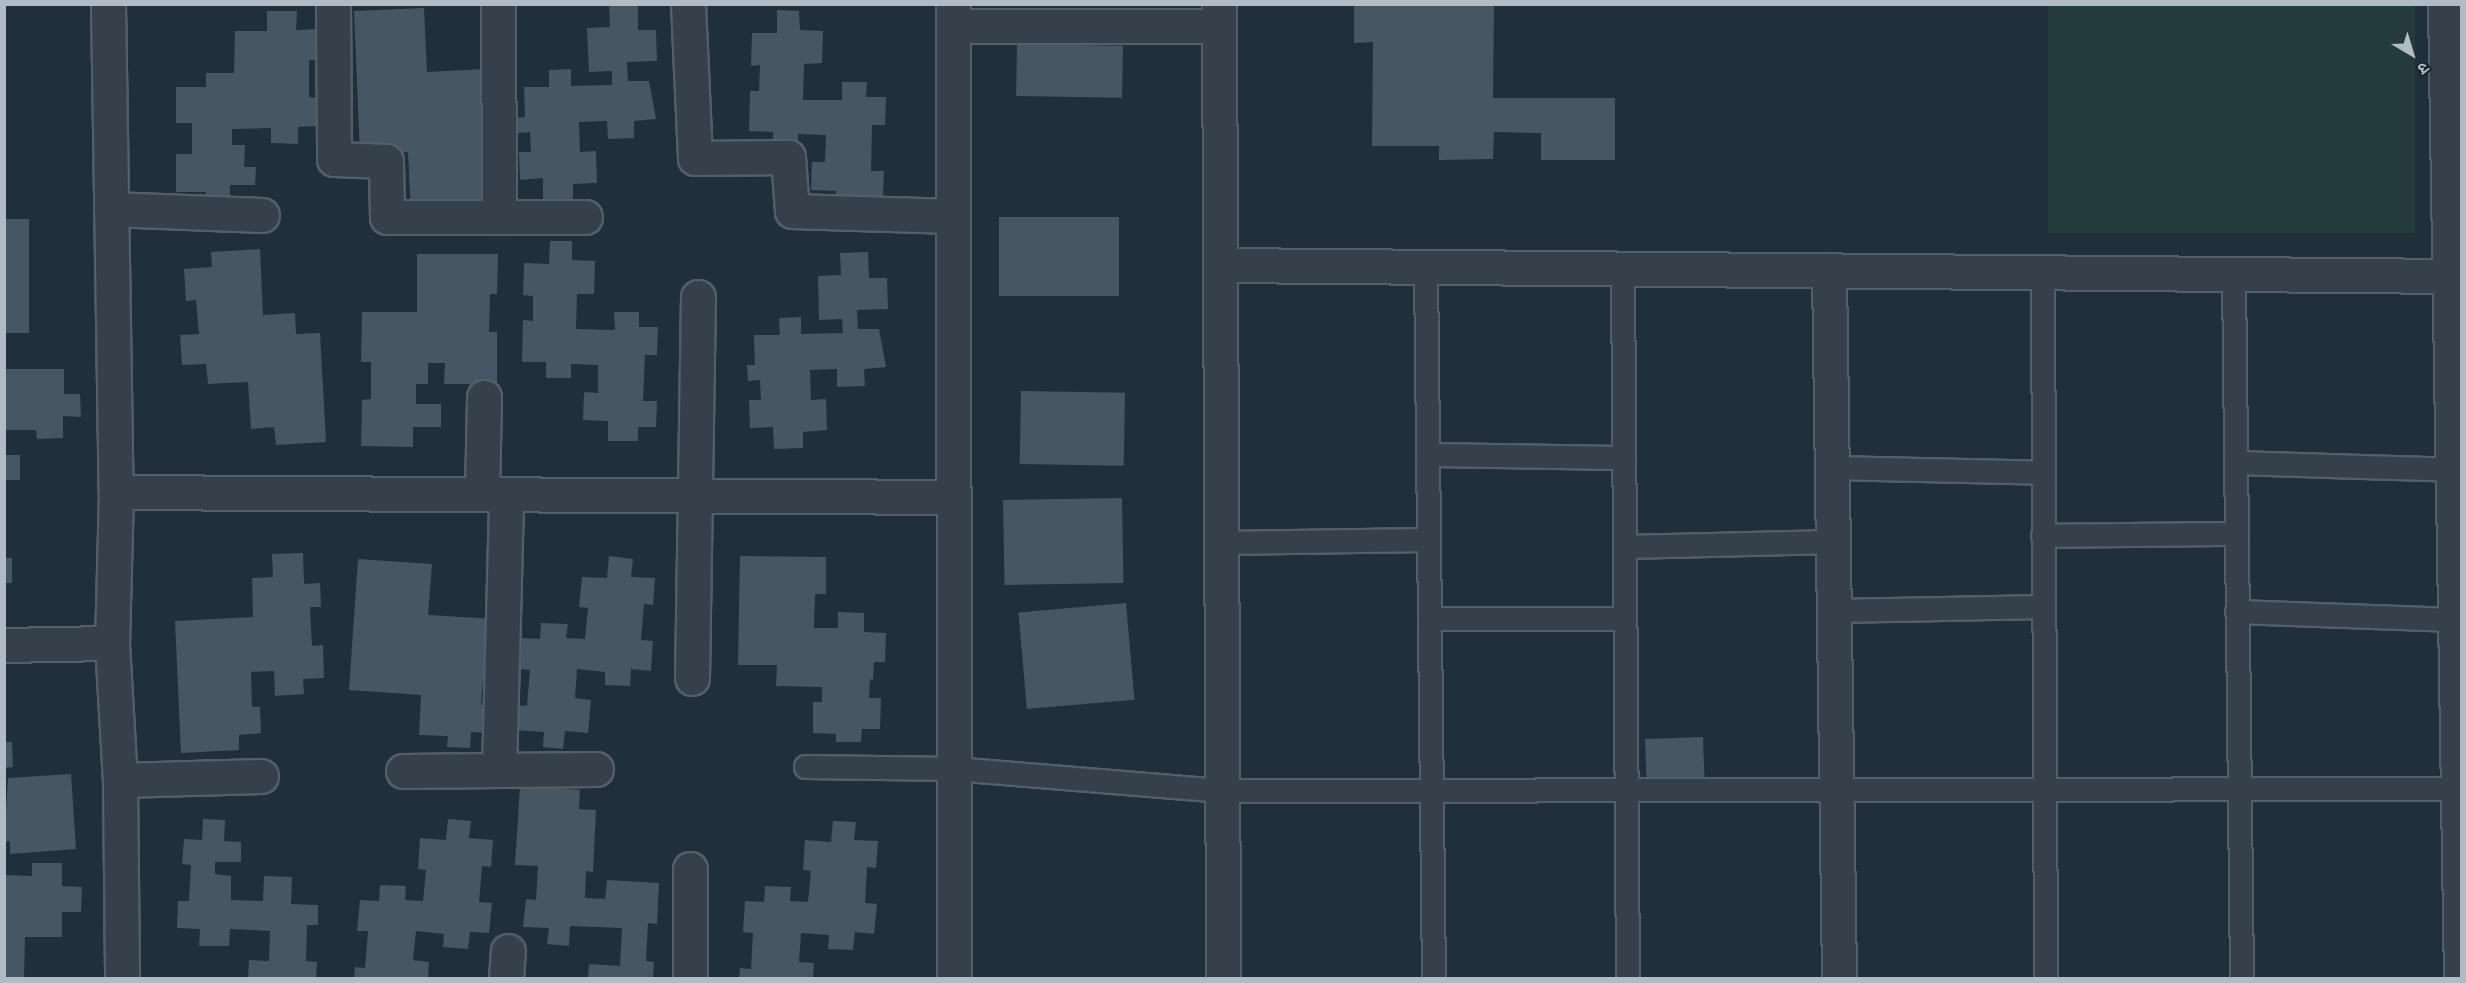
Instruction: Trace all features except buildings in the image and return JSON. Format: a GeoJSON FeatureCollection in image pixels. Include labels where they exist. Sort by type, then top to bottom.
{"type":"FeatureCollection","features":[{"type":"Feature","properties":{"kind":"street"},"geometry":{"type":"LineString","coordinates":[[108,4],[116,492],[112,643],[120,780],[123,978]]}},
{"type":"Feature","properties":{"kind":"street"},"geometry":{"type":"LineString","coordinates":[[333,4],[334,159],[386,161],[387,217],[585,217]]}},
{"type":"Feature","properties":{"kind":"street"},"geometry":{"type":"LineString","coordinates":[[498,4],[499,218]]}},
{"type":"Feature","properties":{"kind":"street"},"geometry":{"type":"LineString","coordinates":[[688,4],[695,158],[788,157],[792,211],[953,216]]}},
{"type":"Feature","properties":{"kind":"street"},"geometry":{"type":"LineString","coordinates":[[954,978],[953,15],[1219,15],[1223,978]]}},
{"type":"Feature","properties":{"kind":"street"},"geometry":{"type":"LineString","coordinates":[[2451,24],[2450,276],[2456,369],[2453,470],[2462,978]]}},
{"type":"Feature","properties":{"kind":"street"},"geometry":{"type":"LineString","coordinates":[[111,209],[262,214]]}},
{"type":"Feature","properties":{"kind":"street"},"geometry":{"type":"LineString","coordinates":[[1221,265],[2450,276]]}},
{"type":"Feature","properties":{"kind":"street"},"geometry":{"type":"LineString","coordinates":[[1829,270],[1839,978]]}},
{"type":"Feature","properties":{"kind":"street"},"geometry":{"type":"LineString","coordinates":[[692,678],[698,297]]}},
{"type":"Feature","properties":{"kind":"street"},"geometry":{"type":"LineString","coordinates":[[484,397],[494,494],[499,770]]}},
{"type":"Feature","properties":{"kind":"street"},"geometry":{"type":"LineString","coordinates":[[116,492],[953,497]]}},
{"type":"Feature","properties":{"kind":"street"},"geometry":{"type":"LineString","coordinates":[[4,645],[112,643]]}},
{"type":"Feature","properties":{"kind":"street"},"geometry":{"type":"LineString","coordinates":[[402,771],[596,769]]}},
{"type":"Feature","properties":{"kind":"street"},"geometry":{"type":"LineString","coordinates":[[120,780],[261,776]]}},
{"type":"Feature","properties":{"kind":"street"},"geometry":{"type":"LineString","coordinates":[[690,869],[690,978]]}},
{"type":"Feature","properties":{"kind":"lane"},"geometry":{"type":"LineString","coordinates":[[1426,267],[1434,978]]}},
{"type":"Feature","properties":{"kind":"lane"},"geometry":{"type":"LineString","coordinates":[[1623,269],[1628,978]]}},
{"type":"Feature","properties":{"kind":"lane"},"geometry":{"type":"LineString","coordinates":[[2043,272],[2046,978]]}},
{"type":"Feature","properties":{"kind":"lane"},"geometry":{"type":"LineString","coordinates":[[2234,274],[2242,978]]}},
{"type":"Feature","properties":{"kind":"lane"},"geometry":{"type":"LineString","coordinates":[[1428,455],[1624,458]]}},
{"type":"Feature","properties":{"kind":"lane"},"geometry":{"type":"LineString","coordinates":[[2236,463],[2453,470]]}},
{"type":"Feature","properties":{"kind":"lane"},"geometry":{"type":"LineString","coordinates":[[1832,468],[2043,473]]}},
{"type":"Feature","properties":{"kind":"lane"},"geometry":{"type":"LineString","coordinates":[[2043,536],[2237,534]]}},
{"type":"Feature","properties":{"kind":"lane"},"geometry":{"type":"LineString","coordinates":[[1221,543],[1429,540]]}},
{"type":"Feature","properties":{"kind":"lane"},"geometry":{"type":"LineString","coordinates":[[1625,546],[1833,542]]}},
{"type":"Feature","properties":{"kind":"lane"},"geometry":{"type":"LineString","coordinates":[[1834,611],[2044,607]]}},
{"type":"Feature","properties":{"kind":"lane"},"geometry":{"type":"LineString","coordinates":[[2238,612],[2456,620]]}},
{"type":"Feature","properties":{"kind":"lane"},"geometry":{"type":"LineString","coordinates":[[1430,619],[1625,619]]}},
{"type":"Feature","properties":{"kind":"lane"},"geometry":{"type":"LineString","coordinates":[[806,767],[954,769],[1223,791],[2458,789]]}},
{"type":"Feature","properties":{"kind":"green space"},"geometry":{"type":"Polygon","coordinates":[[[2048,5],[2415,5],[2415,233],[2048,233],[2048,5]]]}}]}
